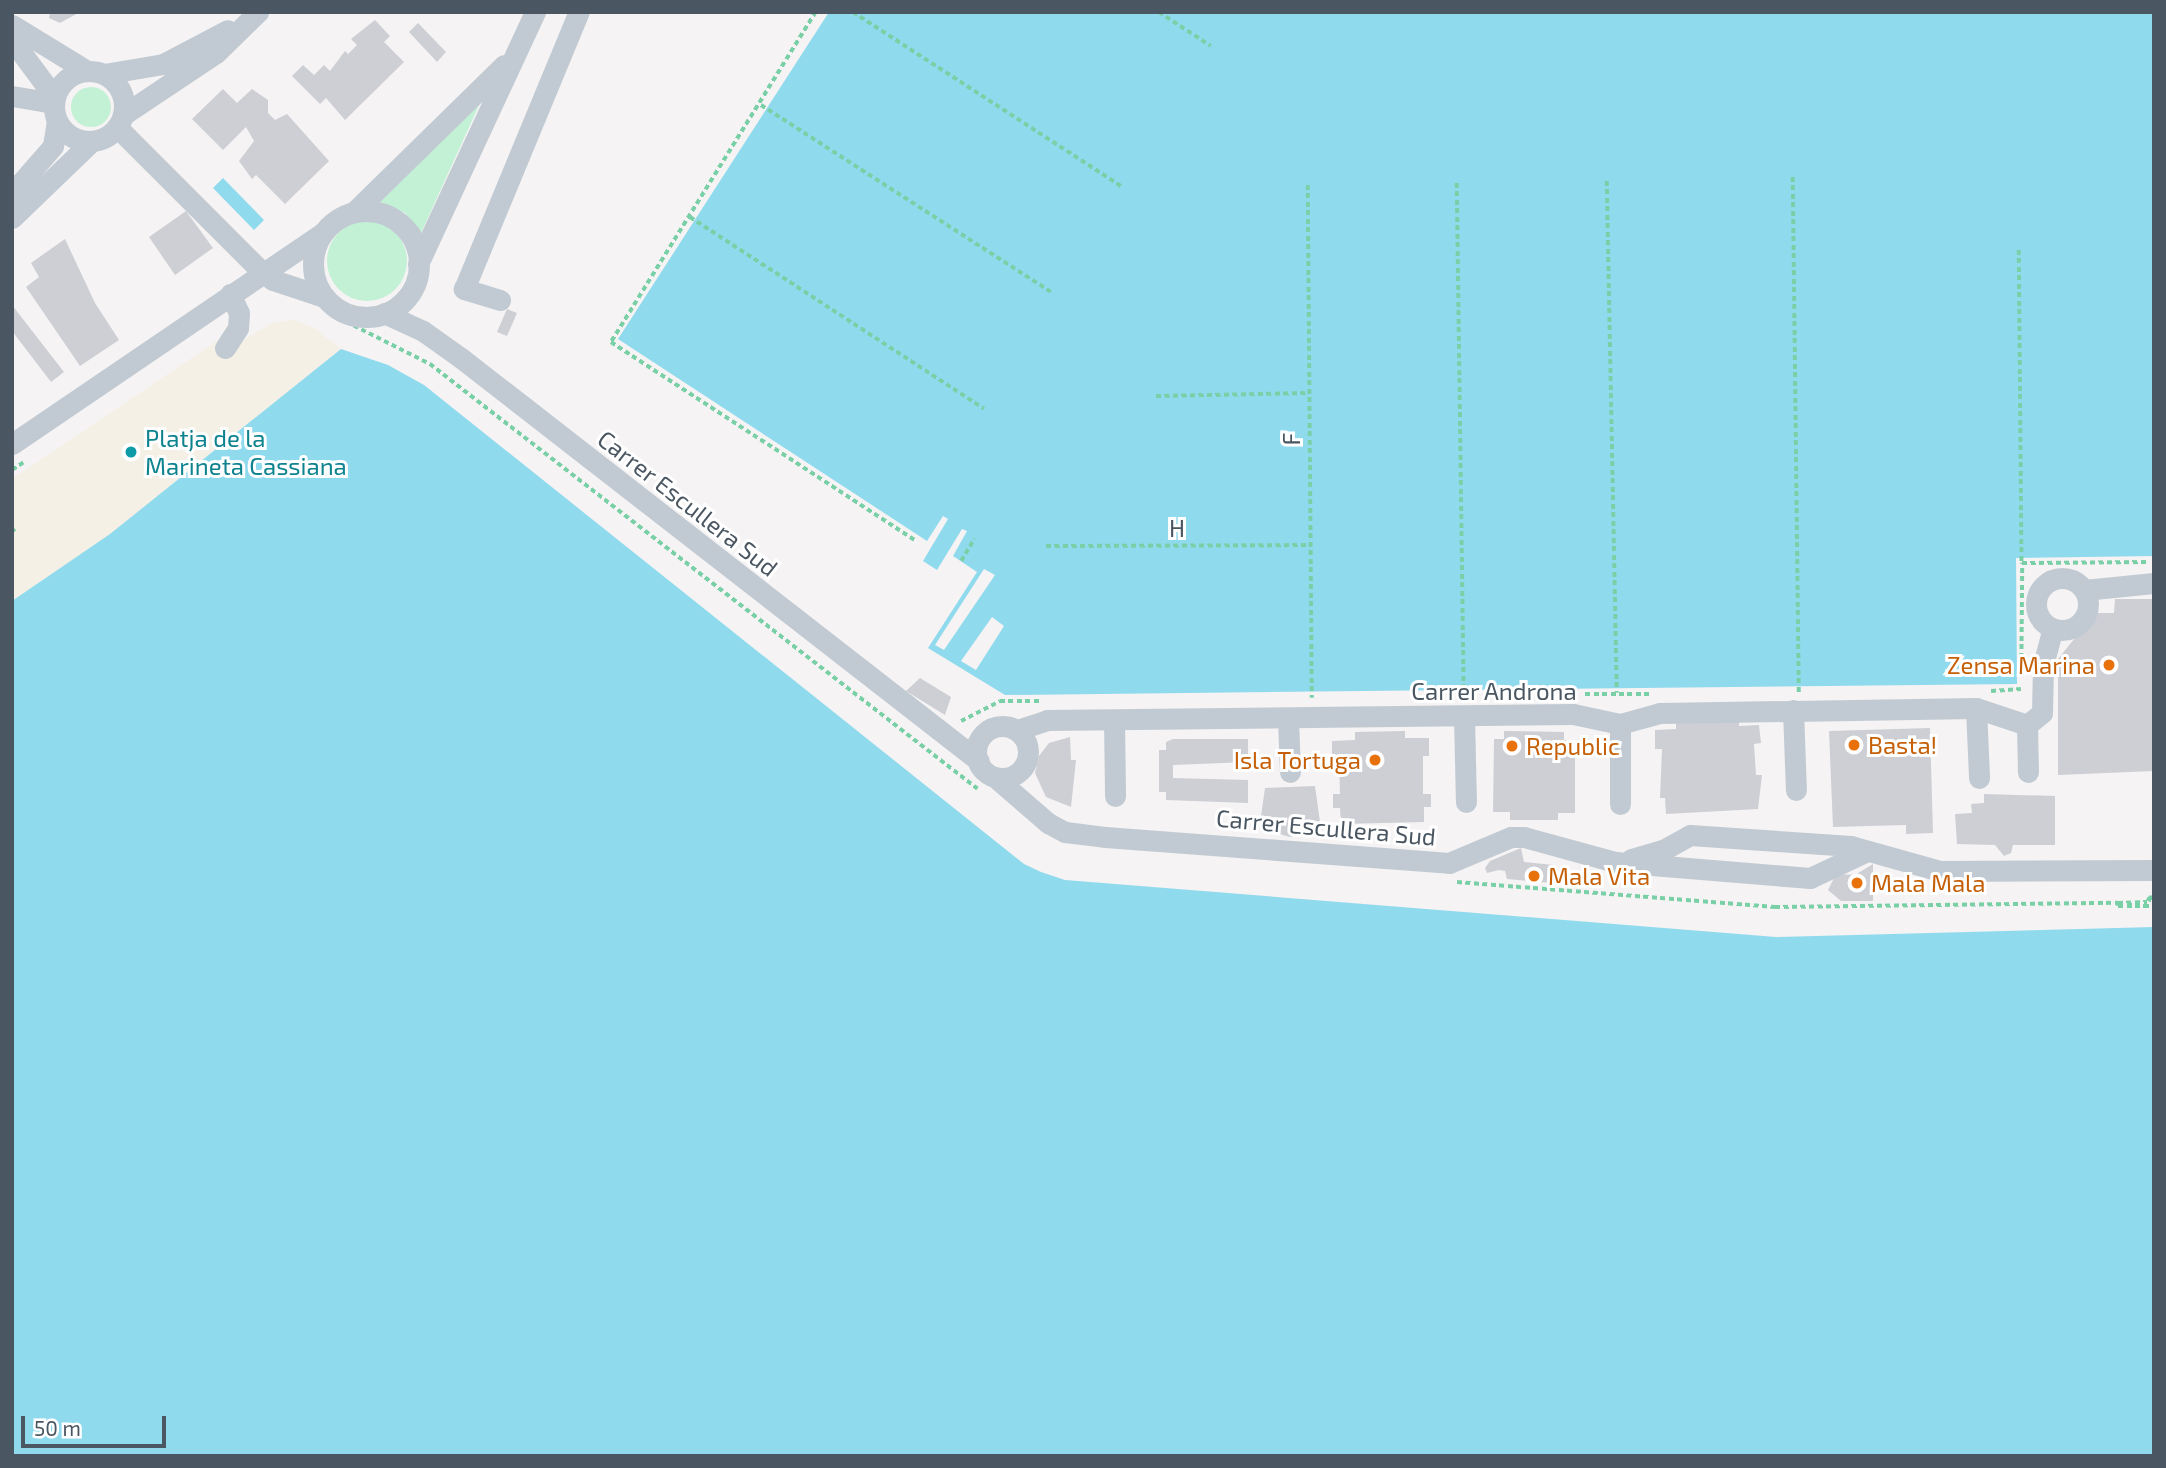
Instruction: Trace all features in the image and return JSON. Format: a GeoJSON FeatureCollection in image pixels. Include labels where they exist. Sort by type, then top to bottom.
{"type":"FeatureCollection","features":[{"type":"Feature","properties":{"kind":"street"},"geometry":{"type":"LineString","coordinates":[[12,25],[95,72],[121,91],[120,121],[261,271],[273,280],[324,296],[358,316],[384,313],[409,294],[418,264],[535,12]]}},
{"type":"Feature","properties":{"kind":"street"},"geometry":{"type":"LineString","coordinates":[[500,300],[464,289],[579,12]]}},
{"type":"Feature","properties":{"kind":"street"},"geometry":{"type":"LineString","coordinates":[[12,192],[53,146],[55,107],[66,79],[95,72],[163,64],[252,17]]}},
{"type":"Feature","properties":{"kind":"street"},"geometry":{"type":"LineString","coordinates":[[12,218],[92,141],[216,53],[252,17]]}},
{"type":"Feature","properties":{"kind":"street"},"geometry":{"type":"LineString","coordinates":[[12,40],[71,136],[92,141]]}},
{"type":"Feature","properties":{"kind":"street"},"geometry":{"type":"LineString","coordinates":[[12,444],[261,271],[354,212],[513,57]]}},
{"type":"Feature","properties":{"kind":"street"},"geometry":{"type":"LineString","coordinates":[[12,96],[55,107]]}},
{"type":"Feature","properties":{"kind":"street"},"geometry":{"type":"LineString","coordinates":[[354,212],[369,211],[399,222],[410,234],[418,264]]}},
{"type":"Feature","properties":{"kind":"street"},"geometry":{"type":"LineString","coordinates":[[323,233],[313,265],[324,296]]}},
{"type":"Feature","properties":{"kind":"street"},"geometry":{"type":"LineString","coordinates":[[225,348],[238,328],[239,313],[230,294]]}},
{"type":"Feature","properties":{"kind":"street"},"geometry":{"type":"LineString","coordinates":[[409,294],[423,331]]}},
{"type":"Feature","properties":{"kind":"street","name":"Carrer Escullera Sud"},"geometry":{"type":"LineString","coordinates":[[384,313],[423,331],[979,761]]}},
{"type":"Feature","properties":{"kind":"street"},"geometry":{"type":"LineString","coordinates":[[2084,590],[2088,606],[2082,620],[2069,629],[2053,628],[2038,610],[2043,587],[2064,578],[2084,590],[2154,583]]}},
{"type":"Feature","properties":{"kind":"street"},"geometry":{"type":"LineString","coordinates":[[2028,772],[2027,724],[2042,713],[2043,665],[2053,628]]}},
{"type":"Feature","properties":{"kind":"street"},"geometry":{"type":"LineString","coordinates":[[1977,700],[1979,778]]}},
{"type":"Feature","properties":{"kind":"street","name":"Carrer Androna"},"geometry":{"type":"LineString","coordinates":[[1017,730],[1047,720],[1573,715],[1620,724],[1660,713],[1789,701],[1977,700],[2027,724]]}},
{"type":"Feature","properties":{"kind":"street"},"geometry":{"type":"LineString","coordinates":[[1789,701],[1796,790]]}},
{"type":"Feature","properties":{"kind":"street"},"geometry":{"type":"LineString","coordinates":[[1464,716],[1466,803]]}},
{"type":"Feature","properties":{"kind":"street","name":"Carrer Escullera Sud"},"geometry":{"type":"LineString","coordinates":[[921,717],[959,734],[984,734]]}},
{"type":"Feature","properties":{"kind":"street"},"geometry":{"type":"LineString","coordinates":[[1287,718],[1290,772]]}},
{"type":"Feature","properties":{"kind":"street"},"geometry":{"type":"LineString","coordinates":[[1114,720],[1115,796]]}},
{"type":"Feature","properties":{"kind":"street"},"geometry":{"type":"LineString","coordinates":[[1620,724],[1620,804]]}},
{"type":"Feature","properties":{"kind":"street"},"geometry":{"type":"LineString","coordinates":[[996,727],[1017,730],[1028,752],[1023,767],[1011,776],[995,777],[979,761],[977,747],[984,734],[996,727]]}},
{"type":"Feature","properties":{"kind":"street"},"geometry":{"type":"LineString","coordinates":[[1023,767],[1037,805],[1065,832]]}},
{"type":"Feature","properties":{"kind":"street","name":"Carrer Escullera Sud"},"geometry":{"type":"LineString","coordinates":[[995,777],[1048,823],[1065,832],[1433,863],[1449,863],[1511,837],[1524,837],[1615,862],[1810,878],[1865,852]]}},
{"type":"Feature","properties":{"kind":"street","name":"Carrer Escullera Sud"},"geometry":{"type":"LineString","coordinates":[[1615,862],[1645,857],[1690,835],[1823,845],[1865,852],[1940,872],[2152,867]]}},
{"type":"Feature","properties":{"kind":"street"},"geometry":{"type":"LineString","coordinates":[[1823,845],[1827,856],[1824,871]]}},
{"type":"Feature","properties":{"kind":"path"},"geometry":{"type":"LineString","coordinates":[[816,12],[611,342],[916,541]]}},
{"type":"Feature","properties":{"kind":"path"},"geometry":{"type":"LineString","coordinates":[[853,12],[1122,187]]}},
{"type":"Feature","properties":{"kind":"path"},"geometry":{"type":"LineString","coordinates":[[1159,12],[1211,46]]}},
{"type":"Feature","properties":{"kind":"path"},"geometry":{"type":"LineString","coordinates":[[760,105],[1053,293]]}},
{"type":"Feature","properties":{"kind":"path"},"geometry":{"type":"LineString","coordinates":[[1793,177],[1799,688]]}},
{"type":"Feature","properties":{"kind":"path"},"geometry":{"type":"LineString","coordinates":[[1607,181],[1617,694]]}},
{"type":"Feature","properties":{"kind":"path"},"geometry":{"type":"LineString","coordinates":[[1457,183],[1464,692]]}},
{"type":"Feature","properties":{"kind":"path","name":"F"},"geometry":{"type":"LineString","coordinates":[[1308,186],[1312,692]]}},
{"type":"Feature","properties":{"kind":"path"},"geometry":{"type":"LineString","coordinates":[[690,217],[984,409]]}},
{"type":"Feature","properties":{"kind":"path"},"geometry":{"type":"LineString","coordinates":[[1977,700],[2021,691],[2019,250]]}},
{"type":"Feature","properties":{"kind":"path"},"geometry":{"type":"LineString","coordinates":[[1156,396],[1308,393]]}},
{"type":"Feature","properties":{"kind":"path"},"geometry":{"type":"LineString","coordinates":[[961,561],[974,539]]}},
{"type":"Feature","properties":{"kind":"path","name":"H"},"geometry":{"type":"LineString","coordinates":[[1046,546],[1309,545]]}},
{"type":"Feature","properties":{"kind":"path"},"geometry":{"type":"LineString","coordinates":[[2022,563],[2154,562]]}},
{"type":"Feature","properties":{"kind":"path"},"geometry":{"type":"LineString","coordinates":[[1789,701],[1812,693]]}},
{"type":"Feature","properties":{"kind":"path"},"geometry":{"type":"LineString","coordinates":[[1575,695],[1659,694]]}},
{"type":"Feature","properties":{"kind":"path"},"geometry":{"type":"LineString","coordinates":[[1450,697],[1478,696]]}},
{"type":"Feature","properties":{"kind":"path"},"geometry":{"type":"LineString","coordinates":[[1298,698],[1325,698]]}},
{"type":"Feature","properties":{"kind":"path"},"geometry":{"type":"LineString","coordinates":[[952,722],[1000,701],[1041,701]]}},
{"type":"Feature","properties":{"kind":"path"},"geometry":{"type":"LineString","coordinates":[[2118,902],[2154,900]]}},
{"type":"Feature","properties":{"kind":"green space"},"geometry":{"type":"Polygon","coordinates":[[[91,87],[99,88],[105,93],[110,99],[110,115],[105,121],[99,126],[91,127],[83,126],[77,121],[72,115],[71,107],[72,99],[77,93],[83,88],[91,87]]]}},
{"type":"Feature","properties":{"kind":"green space"},"geometry":{"type":"Polygon","coordinates":[[[480,103],[421,233],[405,213],[377,201],[480,103]]]}},
{"type":"Feature","properties":{"kind":"green space"},"geometry":{"type":"Polygon","coordinates":[[[367,221],[382,224],[395,233],[404,246],[407,261],[404,276],[395,289],[382,298],[367,301],[352,298],[339,289],[330,276],[327,261],[330,246],[339,233],[352,224],[367,221]]]}},
{"type":"Feature","properties":{"kind":"sand","name":"Platja de la Marineta Cassiana"},"geometry":{"type":"Polygon","coordinates":[[[293,320],[313,327],[341,349],[110,534],[12,601],[12,479],[229,333],[234,346],[272,323],[293,320]]]}},
{"type":"Feature","properties":{"kind":"water"},"geometry":{"type":"Polygon","coordinates":[[[829,12],[2154,12],[2154,556],[2016,558],[2017,684],[1005,695],[928,648],[977,572],[953,556],[967,531],[962,529],[937,570],[923,561],[948,519],[943,516],[927,541],[618,339],[829,12]]]}},
{"type":"Feature","properties":{"kind":"water"},"geometry":{"type":"Polygon","coordinates":[[[223,178],[264,220],[254,230],[213,188],[223,178]]]}},
{"type":"Feature","properties":{"kind":"water"},"geometry":{"type":"Polygon","coordinates":[[[341,349],[388,365],[424,385],[1024,864],[1065,880],[1776,937],[2154,927],[2154,1456],[12,1456],[12,601],[110,534],[341,349]]]}},
{"type":"Feature","properties":{"kind":"pier"},"geometry":{"type":"Polygon","coordinates":[[[984,569],[995,575],[944,650],[935,645],[984,569]]]}},
{"type":"Feature","properties":{"kind":"pier"},"geometry":{"type":"Polygon","coordinates":[[[992,617],[1004,626],[976,670],[961,661],[992,617]]]}},
{"type":"Feature","properties":{"kind":"building"},"geometry":{"type":"Polygon","coordinates":[[[50,12],[80,12],[60,23],[49,18],[50,12]]]}},
{"type":"Feature","properties":{"kind":"building"},"geometry":{"type":"Polygon","coordinates":[[[375,20],[390,36],[384,42],[404,62],[345,120],[326,98],[320,104],[292,76],[303,65],[314,75],[324,65],[330,71],[345,51],[348,54],[357,45],[351,39],[375,20]]]}},
{"type":"Feature","properties":{"kind":"building"},"geometry":{"type":"Polygon","coordinates":[[[418,23],[446,52],[437,62],[409,32],[418,23]]]}},
{"type":"Feature","properties":{"kind":"building"},"geometry":{"type":"Polygon","coordinates":[[[223,89],[237,103],[252,89],[268,100],[268,113],[275,120],[287,114],[329,161],[285,204],[256,175],[252,179],[239,161],[254,141],[246,127],[223,150],[192,119],[223,89]]]}},
{"type":"Feature","properties":{"kind":"building"},"geometry":{"type":"Polygon","coordinates":[[[186,211],[213,248],[175,275],[149,237],[186,211]]]}},
{"type":"Feature","properties":{"kind":"building"},"geometry":{"type":"Polygon","coordinates":[[[65,239],[95,303],[119,340],[80,366],[26,287],[39,277],[31,263],[65,239]]]}},
{"type":"Feature","properties":{"kind":"building"},"geometry":{"type":"Polygon","coordinates":[[[12,305],[64,372],[51,382],[12,331],[12,305]]]}},
{"type":"Feature","properties":{"kind":"building"},"geometry":{"type":"Polygon","coordinates":[[[507,309],[517,313],[507,336],[497,332],[507,309]]]}},
{"type":"Feature","properties":{"kind":"building"},"geometry":{"type":"Polygon","coordinates":[[[2115,599],[2154,599],[2154,771],[2058,775],[2058,659],[2095,613],[2114,613],[2115,599]]]}},
{"type":"Feature","properties":{"kind":"building"},"geometry":{"type":"Polygon","coordinates":[[[920,678],[951,697],[945,715],[906,691],[920,678]]]}},
{"type":"Feature","properties":{"kind":"building"},"geometry":{"type":"Polygon","coordinates":[[[1739,717],[1739,726],[1759,725],[1761,743],[1754,744],[1756,775],[1762,775],[1758,809],[1666,814],[1665,798],[1660,798],[1662,749],[1655,749],[1655,730],[1676,729],[1676,721],[1739,717]]]}},
{"type":"Feature","properties":{"kind":"building"},"geometry":{"type":"Polygon","coordinates":[[[1930,728],[1933,833],[1906,834],[1906,825],[1833,827],[1829,731],[1930,728]]]}},
{"type":"Feature","properties":{"kind":"building"},"geometry":{"type":"Polygon","coordinates":[[[1405,731],[1405,738],[1429,738],[1429,756],[1423,756],[1423,794],[1431,794],[1431,807],[1424,807],[1424,822],[1341,824],[1340,808],[1333,808],[1333,794],[1340,794],[1339,759],[1332,759],[1332,741],[1355,740],[1355,732],[1405,731]]]}},
{"type":"Feature","properties":{"kind":"building"},"geometry":{"type":"Polygon","coordinates":[[[1504,731],[1564,732],[1564,740],[1575,740],[1575,813],[1558,813],[1558,820],[1510,820],[1510,812],[1493,812],[1494,739],[1504,739],[1504,731]]]}},
{"type":"Feature","properties":{"kind":"building"},"geometry":{"type":"Polygon","coordinates":[[[1070,737],[1071,760],[1076,760],[1071,807],[1046,797],[1035,773],[1039,756],[1049,743],[1070,737]]]}},
{"type":"Feature","properties":{"kind":"building"},"geometry":{"type":"Polygon","coordinates":[[[1173,739],[1248,739],[1248,762],[1173,765],[1173,778],[1248,780],[1248,803],[1166,800],[1166,792],[1159,792],[1159,750],[1166,750],[1166,742],[1173,739]]]}},
{"type":"Feature","properties":{"kind":"building"},"geometry":{"type":"Polygon","coordinates":[[[1315,786],[1320,822],[1315,830],[1290,837],[1265,830],[1265,822],[1260,823],[1265,788],[1315,786]]]}},
{"type":"Feature","properties":{"kind":"building"},"geometry":{"type":"Polygon","coordinates":[[[1984,794],[2055,796],[2055,845],[2013,845],[2011,853],[2004,856],[1995,845],[1957,844],[1955,814],[1972,813],[1971,804],[1984,803],[1984,794]]]}},
{"type":"Feature","properties":{"kind":"building"},"geometry":{"type":"Polygon","coordinates":[[[1521,848],[1524,862],[1553,865],[1551,883],[1507,879],[1505,871],[1499,870],[1487,873],[1485,868],[1490,861],[1521,848]]]}},
{"type":"Feature","properties":{"kind":"building"},"geometry":{"type":"Polygon","coordinates":[[[1873,864],[1873,901],[1841,901],[1828,890],[1836,874],[1855,875],[1873,864]]]}},
{"type":"Feature","properties":{"kind":"place","name":"Platja de la Marineta Cassiana"},"geometry":{"type":"Point","coordinates":[131,452]}},
{"type":"Feature","properties":{"kind":"place","name":"Zensa Marina"},"geometry":{"type":"Point","coordinates":[2109,665]}},
{"type":"Feature","properties":{"kind":"place","name":"Basta!"},"geometry":{"type":"Point","coordinates":[1854,745]}},
{"type":"Feature","properties":{"kind":"place","name":"Republic"},"geometry":{"type":"Point","coordinates":[1512,746]}},
{"type":"Feature","properties":{"kind":"place","name":"Isla Tortuga"},"geometry":{"type":"Point","coordinates":[1375,760]}},
{"type":"Feature","properties":{"kind":"place","name":"Mala Vita"},"geometry":{"type":"Point","coordinates":[1534,876]}},
{"type":"Feature","properties":{"kind":"place","name":"Mala Mala"},"geometry":{"type":"Point","coordinates":[1857,883]}}]}
